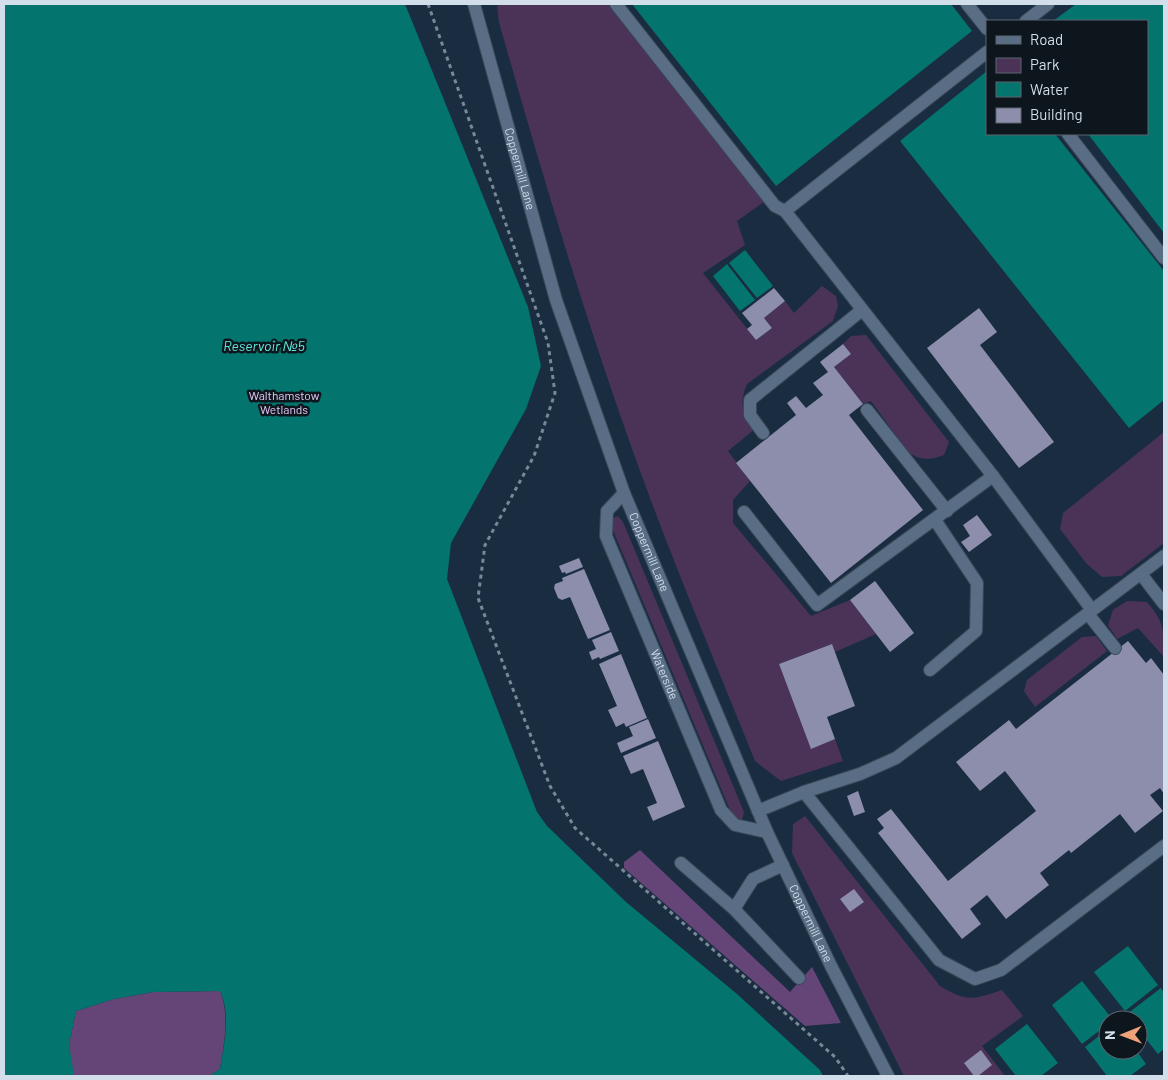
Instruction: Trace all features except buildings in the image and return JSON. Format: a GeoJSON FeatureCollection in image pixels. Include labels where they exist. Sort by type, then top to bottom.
{"type":"FeatureCollection","features":[{"type":"Feature","properties":{"kind":"street","name":"Coppermill Lane"},"geometry":{"type":"LineString","coordinates":[[474,4],[556,300],[624,493],[767,832],[831,966],[888,1076]]}},
{"type":"Feature","properties":{"kind":"street"},"geometry":{"type":"LineString","coordinates":[[616,4],[774,206],[785,211],[993,476],[1115,648]]}},
{"type":"Feature","properties":{"kind":"street"},"geometry":{"type":"LineString","coordinates":[[967,4],[986,28]]}},
{"type":"Feature","properties":{"kind":"street"},"geometry":{"type":"LineString","coordinates":[[1027,20],[1048,4]]}},
{"type":"Feature","properties":{"kind":"street"},"geometry":{"type":"LineString","coordinates":[[785,211],[986,53]]}},
{"type":"Feature","properties":{"kind":"street"},"geometry":{"type":"LineString","coordinates":[[1069,135],[1164,258]]}},
{"type":"Feature","properties":{"kind":"street"},"geometry":{"type":"LineString","coordinates":[[763,433],[750,415],[750,400],[862,310]]}},
{"type":"Feature","properties":{"kind":"street"},"geometry":{"type":"LineString","coordinates":[[867,410],[947,511]]}},
{"type":"Feature","properties":{"kind":"street"},"geometry":{"type":"LineString","coordinates":[[744,512],[817,605],[993,476]]}},
{"type":"Feature","properties":{"kind":"street","name":"Waterside"},"geometry":{"type":"LineString","coordinates":[[624,493],[607,511],[606,536],[721,810],[735,826],[767,832]]}},
{"type":"Feature","properties":{"kind":"street"},"geometry":{"type":"LineString","coordinates":[[930,670],[976,631],[977,584],[935,520]]}},
{"type":"Feature","properties":{"kind":"street"},"geometry":{"type":"LineString","coordinates":[[758,811],[804,792],[860,774],[896,758],[1164,556]]}},
{"type":"Feature","properties":{"kind":"street"},"geometry":{"type":"LineString","coordinates":[[1141,574],[1164,604]]}},
{"type":"Feature","properties":{"kind":"street"},"geometry":{"type":"LineString","coordinates":[[804,792],[939,960],[975,979],[1001,970],[1164,846]]}},
{"type":"Feature","properties":{"kind":"street"},"geometry":{"type":"LineString","coordinates":[[681,862],[734,909],[799,978]]}},
{"type":"Feature","properties":{"kind":"street"},"geometry":{"type":"LineString","coordinates":[[734,909],[753,879],[783,865]]}},
{"type":"Feature","properties":{"kind":"path"},"geometry":{"type":"LineString","coordinates":[[428,4],[548,343],[555,392],[534,456],[485,545],[478,598],[550,786],[575,828],[835,1057],[848,1076]]}},
{"type":"Feature","properties":{"kind":"green space"},"geometry":{"type":"Polygon","coordinates":[[[501,4],[610,4],[765,201],[737,221],[745,245],[703,273],[756,340],[772,328],[764,318],[785,301],[794,313],[822,286],[836,296],[838,306],[833,321],[747,384],[742,403],[747,417],[755,429],[728,451],[750,481],[733,500],[733,523],[811,616],[850,600],[876,634],[835,652],[832,644],[779,664],[811,748],[835,739],[843,761],[781,781],[755,761],[688,597],[608,380],[551,202],[516,82],[499,22],[497,6],[501,4]]]}},
{"type":"Feature","properties":{"kind":"green space"},"geometry":{"type":"Polygon","coordinates":[[[866,335],[949,442],[944,455],[926,459],[908,452],[871,401],[863,404],[834,367],[851,354],[843,344],[851,336],[866,335]]]}},
{"type":"Feature","properties":{"kind":"green space"},"geometry":{"type":"Polygon","coordinates":[[[1164,432],[1164,543],[1121,576],[1102,577],[1086,563],[1060,529],[1063,513],[1164,432]]]}},
{"type":"Feature","properties":{"kind":"green space"},"geometry":{"type":"Polygon","coordinates":[[[618,516],[623,522],[744,812],[742,820],[739,822],[733,817],[610,523],[611,519],[618,516]]]}},
{"type":"Feature","properties":{"kind":"green space"},"geometry":{"type":"Polygon","coordinates":[[[1127,601],[1147,602],[1153,609],[1162,628],[1164,657],[1138,628],[1117,639],[1108,625],[1113,610],[1127,601]]]}},
{"type":"Feature","properties":{"kind":"green space"},"geometry":{"type":"Polygon","coordinates":[[[1096,636],[1107,651],[1035,707],[1024,691],[1027,680],[1082,637],[1096,636]]]}},
{"type":"Feature","properties":{"kind":"green space"},"geometry":{"type":"Polygon","coordinates":[[[805,816],[940,986],[957,995],[970,998],[1002,990],[1023,1016],[982,1046],[1005,1076],[904,1076],[792,853],[793,824],[805,816]]]}},
{"type":"Feature","properties":{"kind":"shaded area"},"geometry":{"type":"Polygon","coordinates":[[[640,850],[790,992],[812,967],[841,1023],[805,1026],[624,868],[624,862],[640,850]]]}},
{"type":"Feature","properties":{"kind":"shaded area"},"geometry":{"type":"Polygon","coordinates":[[[220,991],[225,1010],[224,1040],[220,1069],[209,1076],[73,1076],[69,1044],[76,1011],[114,999],[153,992],[220,991]]]}},
{"type":"Feature","properties":{"kind":"water","name":"Reservoir №5"},"geometry":{"type":"Polygon","coordinates":[[[4,4],[405,4],[528,307],[541,366],[526,409],[451,543],[447,579],[537,812],[547,826],[626,902],[737,994],[820,1070],[823,1076],[209,1076],[220,1069],[225,1040],[226,1019],[220,991],[153,992],[114,999],[76,1011],[69,1044],[74,1076],[4,1076],[4,4]]]}},
{"type":"Feature","properties":{"kind":"water"},"geometry":{"type":"Polygon","coordinates":[[[632,4],[951,4],[972,31],[776,186],[632,4]]]}},
{"type":"Feature","properties":{"kind":"water"},"geometry":{"type":"Polygon","coordinates":[[[1076,4],[1164,4],[1164,233],[1089,135],[1148,135],[1148,20],[1054,20],[1076,4]]]}},
{"type":"Feature","properties":{"kind":"water"},"geometry":{"type":"Polygon","coordinates":[[[986,72],[986,135],[1056,135],[1164,271],[1164,400],[1129,428],[900,141],[986,72]]]}},
{"type":"Feature","properties":{"kind":"water"},"geometry":{"type":"Polygon","coordinates":[[[745,250],[773,286],[757,298],[729,263],[745,250]]]}},
{"type":"Feature","properties":{"kind":"water"},"geometry":{"type":"Polygon","coordinates":[[[727,264],[755,300],[740,311],[713,276],[727,264]]]}},
{"type":"Feature","properties":{"kind":"water"},"geometry":{"type":"Polygon","coordinates":[[[1128,946],[1158,985],[1124,1010],[1094,972],[1128,946]]]}},
{"type":"Feature","properties":{"kind":"water"},"geometry":{"type":"Polygon","coordinates":[[[1082,981],[1105,1010],[1098,1010],[1098,1032],[1082,1044],[1052,1005],[1082,981]]]}},
{"type":"Feature","properties":{"kind":"water"},"geometry":{"type":"Polygon","coordinates":[[[1161,988],[1164,993],[1164,1049],[1158,1054],[1148,1042],[1148,1010],[1132,1010],[1161,988]]]}},
{"type":"Feature","properties":{"kind":"water"},"geometry":{"type":"Polygon","coordinates":[[[1027,1024],[1058,1063],[1041,1076],[1016,1076],[995,1049],[1027,1024]]]}},
{"type":"Feature","properties":{"kind":"water"},"geometry":{"type":"Polygon","coordinates":[[[1098,1037],[1098,1060],[1143,1060],[1146,1064],[1130,1076],[1107,1076],[1085,1047],[1098,1037]]]}},
{"type":"Feature","properties":{"kind":"park label","name":"Walthamstow Wetlands"},"geometry":{"type":"Point","coordinates":[284,403]}}]}
